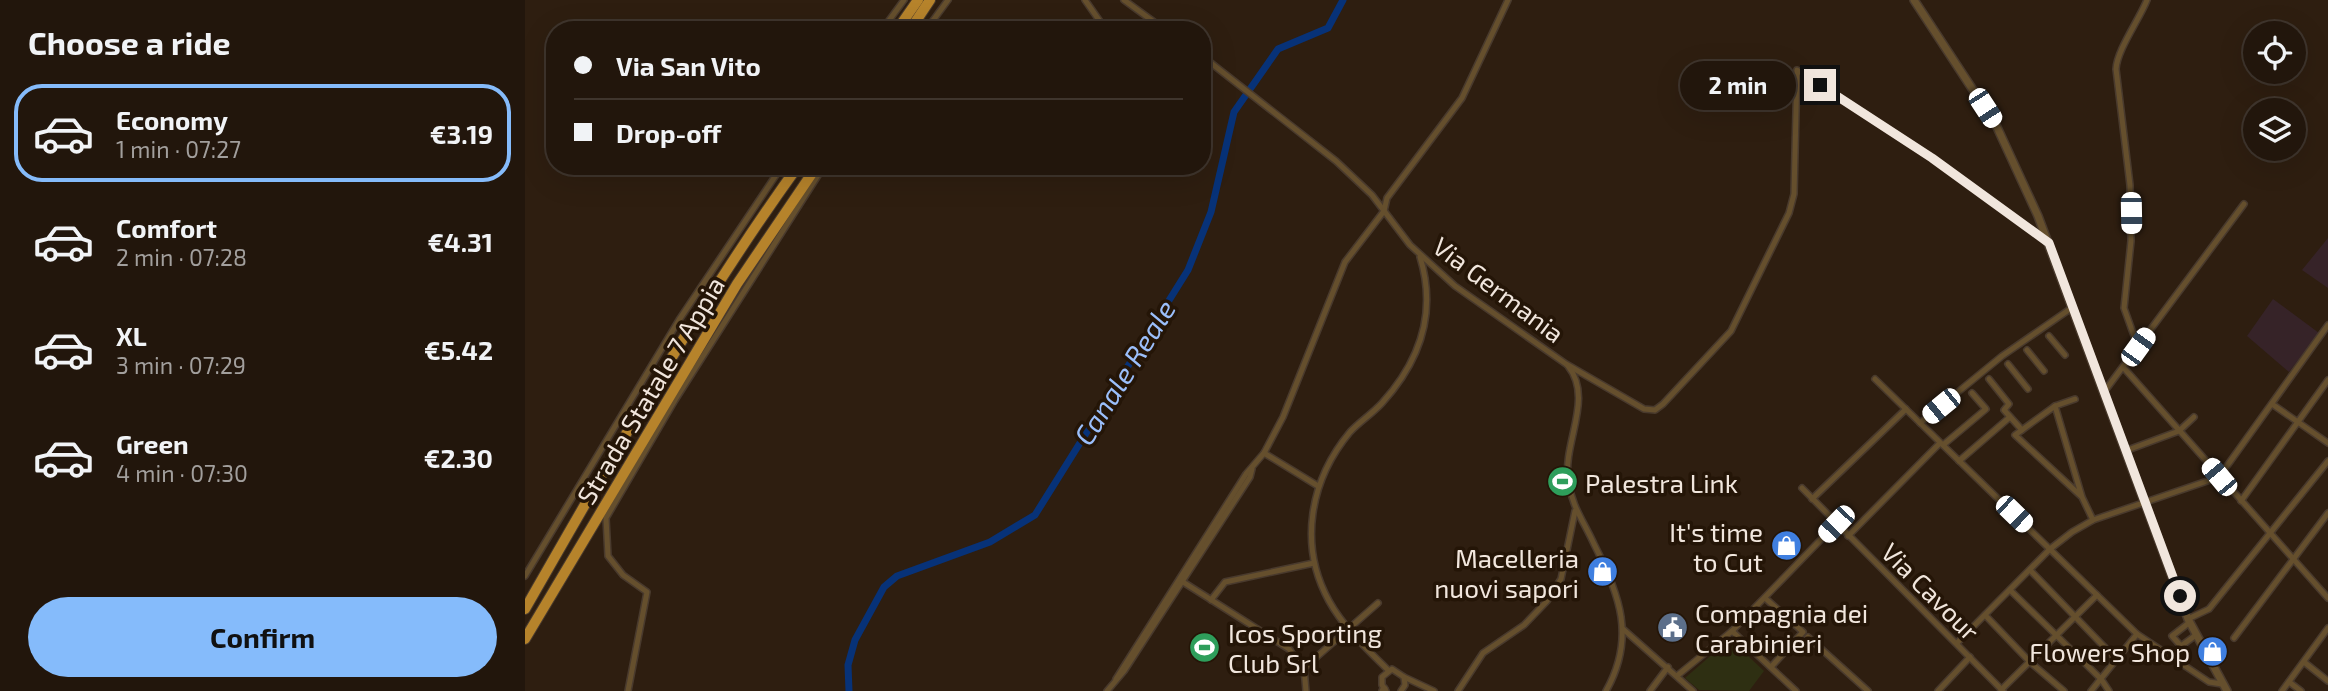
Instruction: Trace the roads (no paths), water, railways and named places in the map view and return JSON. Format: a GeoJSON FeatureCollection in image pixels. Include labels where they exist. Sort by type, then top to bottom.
{"type":"FeatureCollection","features":[{"type":"Feature","properties":{"kind":"highway"},"geometry":{"type":"LineString","coordinates":[[903,21],[918,0]]}},
{"type":"Feature","properties":{"kind":"highway"},"geometry":{"type":"LineString","coordinates":[[916,21],[930,0]]}},
{"type":"Feature","properties":{"kind":"highway","name":"Strada Statale 7 Appia"},"geometry":{"type":"LineString","coordinates":[[526,607],[696,321],[792,175]]}},
{"type":"Feature","properties":{"kind":"highway","name":"Strada Statale 7 Appia"},"geometry":{"type":"LineString","coordinates":[[525,639],[737,284],[811,175]]}},
{"type":"Feature","properties":{"kind":"street"},"geometry":{"type":"LineString","coordinates":[[888,21],[904,0]]}},
{"type":"Feature","properties":{"kind":"street"},"geometry":{"type":"LineString","coordinates":[[933,21],[948,0]]}},
{"type":"Feature","properties":{"kind":"street"},"geometry":{"type":"LineString","coordinates":[[1085,0],[1100,21]]}},
{"type":"Feature","properties":{"kind":"street"},"geometry":{"type":"LineString","coordinates":[[1123,0],[1151,20]]}},
{"type":"Feature","properties":{"kind":"street"},"geometry":{"type":"LineString","coordinates":[[1116,678],[1246,474],[1264,453],[1283,417],[1333,284],[1362,235],[1384,211],[1387,198],[1462,98],[1508,0]]}},
{"type":"Feature","properties":{"kind":"street"},"geometry":{"type":"LineString","coordinates":[[1914,0],[1996,125],[2038,216],[2189,620],[2222,689]]}},
{"type":"Feature","properties":{"kind":"street"},"geometry":{"type":"LineString","coordinates":[[2138,347],[2124,308],[2131,241],[2130,185],[2116,69],[2117,56],[2132,34],[2147,0]]}},
{"type":"Feature","properties":{"kind":"street","name":"Via Germania"},"geometry":{"type":"LineString","coordinates":[[1211,63],[1336,161],[1384,211],[1419,254],[1476,302],[1566,364],[1644,409],[1655,410],[1724,340],[1789,213],[1794,194],[1797,70],[1932,158],[2049,243]]}},
{"type":"Feature","properties":{"kind":"street"},"geometry":{"type":"LineString","coordinates":[[525,576],[679,320],[776,175]]}},
{"type":"Feature","properties":{"kind":"street"},"geometry":{"type":"LineString","coordinates":[[628,691],[647,592],[623,575],[608,556],[606,518],[675,400],[818,175]]}},
{"type":"Feature","properties":{"kind":"street"},"geometry":{"type":"LineString","coordinates":[[2104,392],[2244,204]]}},
{"type":"Feature","properties":{"kind":"street"},"geometry":{"type":"LineString","coordinates":[[1401,691],[1405,685],[1399,670],[1388,670],[1348,629],[1328,600],[1314,563],[1310,532],[1318,486],[1335,452],[1352,430],[1380,406],[1411,363],[1428,307],[1428,282],[1419,254]]}},
{"type":"Feature","properties":{"kind":"street"},"geometry":{"type":"LineString","coordinates":[[1920,423],[2002,356],[2073,307]]}},
{"type":"Feature","properties":{"kind":"street"},"geometry":{"type":"LineString","coordinates":[[1957,643],[2050,549],[2092,520],[2219,477],[2327,330]]}},
{"type":"Feature","properties":{"kind":"street"},"geometry":{"type":"LineString","coordinates":[[2049,336],[2064,355]]}},
{"type":"Feature","properties":{"kind":"street"},"geometry":{"type":"LineString","coordinates":[[2027,350],[2044,371]]}},
{"type":"Feature","properties":{"kind":"street"},"geometry":{"type":"LineString","coordinates":[[1566,364],[1577,377],[1580,394],[1568,451],[1567,478],[1574,511],[1609,575],[1625,640],[1619,663],[1605,691]]}},
{"type":"Feature","properties":{"kind":"street"},"geometry":{"type":"LineString","coordinates":[[2008,364],[2028,388]]}},
{"type":"Feature","properties":{"kind":"street"},"geometry":{"type":"LineString","coordinates":[[2123,367],[2269,535],[2328,598]]}},
{"type":"Feature","properties":{"kind":"street"},"geometry":{"type":"LineString","coordinates":[[1875,379],[2137,635],[2222,689]]}},
{"type":"Feature","properties":{"kind":"street"},"geometry":{"type":"LineString","coordinates":[[1989,379],[2009,404],[2004,410],[2022,430]]}},
{"type":"Feature","properties":{"kind":"street"},"geometry":{"type":"LineString","coordinates":[[2241,501],[2328,380]]}},
{"type":"Feature","properties":{"kind":"street"},"geometry":{"type":"LineString","coordinates":[[1848,536],[1942,444],[1986,409],[1972,393]]}},
{"type":"Feature","properties":{"kind":"street"},"geometry":{"type":"LineString","coordinates":[[2075,399],[2055,406],[2015,435],[2082,497]]}},
{"type":"Feature","properties":{"kind":"street"},"geometry":{"type":"LineString","coordinates":[[2272,404],[2328,443]]}},
{"type":"Feature","properties":{"kind":"street"},"geometry":{"type":"LineString","coordinates":[[2055,406],[2082,497],[2092,520]]}},
{"type":"Feature","properties":{"kind":"street"},"geometry":{"type":"LineString","coordinates":[[1812,499],[1906,409]]}},
{"type":"Feature","properties":{"kind":"street"},"geometry":{"type":"LineString","coordinates":[[1959,461],[2010,417]]}},
{"type":"Feature","properties":{"kind":"street"},"geometry":{"type":"LineString","coordinates":[[2126,451],[2179,431],[2195,417]]}},
{"type":"Feature","properties":{"kind":"street"},"geometry":{"type":"LineString","coordinates":[[1264,453],[1318,486]]}},
{"type":"Feature","properties":{"kind":"street"},"geometry":{"type":"LineString","coordinates":[[2196,635],[2181,646],[2172,636],[2189,620],[2209,609],[2328,461]]}},
{"type":"Feature","properties":{"kind":"street"},"geometry":{"type":"LineString","coordinates":[[1107,691],[1183,582],[1250,477],[1252,469]]}},
{"type":"Feature","properties":{"kind":"street","name":"Via Cavour"},"geometry":{"type":"LineString","coordinates":[[1802,488],[2002,690]]}},
{"type":"Feature","properties":{"kind":"street"},"geometry":{"type":"LineString","coordinates":[[1458,691],[1483,653],[1524,625],[1547,601],[1560,579],[1574,511]]}},
{"type":"Feature","properties":{"kind":"street"},"geometry":{"type":"LineString","coordinates":[[2234,638],[2328,513]]}},
{"type":"Feature","properties":{"kind":"street"},"geometry":{"type":"LineString","coordinates":[[1678,675],[1732,631],[1836,524]]}},
{"type":"Feature","properties":{"kind":"street"},"geometry":{"type":"LineString","coordinates":[[1211,600],[1226,582],[1314,563]]}},
{"type":"Feature","properties":{"kind":"street"},"geometry":{"type":"LineString","coordinates":[[2030,570],[2117,660]]}},
{"type":"Feature","properties":{"kind":"street"},"geometry":{"type":"LineString","coordinates":[[1183,582],[1290,649],[1304,668],[1306,691]]}},
{"type":"Feature","properties":{"kind":"street"},"geometry":{"type":"LineString","coordinates":[[2010,590],[2101,679],[2109,691]]}},
{"type":"Feature","properties":{"kind":"street"},"geometry":{"type":"LineString","coordinates":[[2002,690],[2097,595]]}},
{"type":"Feature","properties":{"kind":"street"},"geometry":{"type":"LineString","coordinates":[[1765,598],[1803,632],[1770,667]]}},
{"type":"Feature","properties":{"kind":"street"},"geometry":{"type":"LineString","coordinates":[[1304,668],[1378,603]]}},
{"type":"Feature","properties":{"kind":"street"},"geometry":{"type":"LineString","coordinates":[[1985,615],[2061,690]]}},
{"type":"Feature","properties":{"kind":"street"},"geometry":{"type":"LineString","coordinates":[[2282,691],[2328,628]]}},
{"type":"Feature","properties":{"kind":"street"},"geometry":{"type":"LineString","coordinates":[[1623,629],[1693,691]]}},
{"type":"Feature","properties":{"kind":"street"},"geometry":{"type":"LineString","coordinates":[[1732,631],[1794,690]]}},
{"type":"Feature","properties":{"kind":"street"},"geometry":{"type":"LineString","coordinates":[[2091,691],[2137,635]]}},
{"type":"Feature","properties":{"kind":"street"},"geometry":{"type":"LineString","coordinates":[[1808,637],[1868,691]]}},
{"type":"Feature","properties":{"kind":"street"},"geometry":{"type":"LineString","coordinates":[[1938,691],[1970,657]]}},
{"type":"Feature","properties":{"kind":"street"},"geometry":{"type":"LineString","coordinates":[[2304,662],[2328,681]]}},
{"type":"Feature","properties":{"kind":"street"},"geometry":{"type":"LineString","coordinates":[[1650,691],[1668,667]]}},
{"type":"Feature","properties":{"kind":"street"},"geometry":{"type":"LineString","coordinates":[[1385,690],[1382,677],[1388,670]]}},
{"type":"Feature","properties":{"kind":"street"},"geometry":{"type":"LineString","coordinates":[[1404,677],[1434,691]]}},
{"type":"Feature","properties":{"kind":"street"},"geometry":{"type":"LineString","coordinates":[[2289,682],[2301,691]]}},
{"type":"Feature","properties":{"kind":"waterway","name":"Canale Reale"},"geometry":{"type":"LineString","coordinates":[[849,691],[848,665],[855,640],[884,587],[897,576],[990,542],[1035,515],[1188,270],[1211,212],[1234,112],[1278,49],[1328,28],[1343,0]]}},
{"type":"Feature","properties":{"kind":"place","name":"Palestra Link"},"geometry":{"type":"Point","coordinates":[1562,482]}},
{"type":"Feature","properties":{"kind":"place","name":"It's time to Cut"},"geometry":{"type":"Point","coordinates":[1786,546]}},
{"type":"Feature","properties":{"kind":"place","name":"Macelleria nuovi sapori"},"geometry":{"type":"Point","coordinates":[1602,572]}},
{"type":"Feature","properties":{"kind":"place","name":"Compagnia dei Carabinieri"},"geometry":{"type":"Point","coordinates":[1672,627]}},
{"type":"Feature","properties":{"kind":"place","name":"Icos Sporting Club Srl"},"geometry":{"type":"Point","coordinates":[1205,647]}},
{"type":"Feature","properties":{"kind":"place","name":"Flowers Shop"},"geometry":{"type":"Point","coordinates":[2213,651]}}]}
